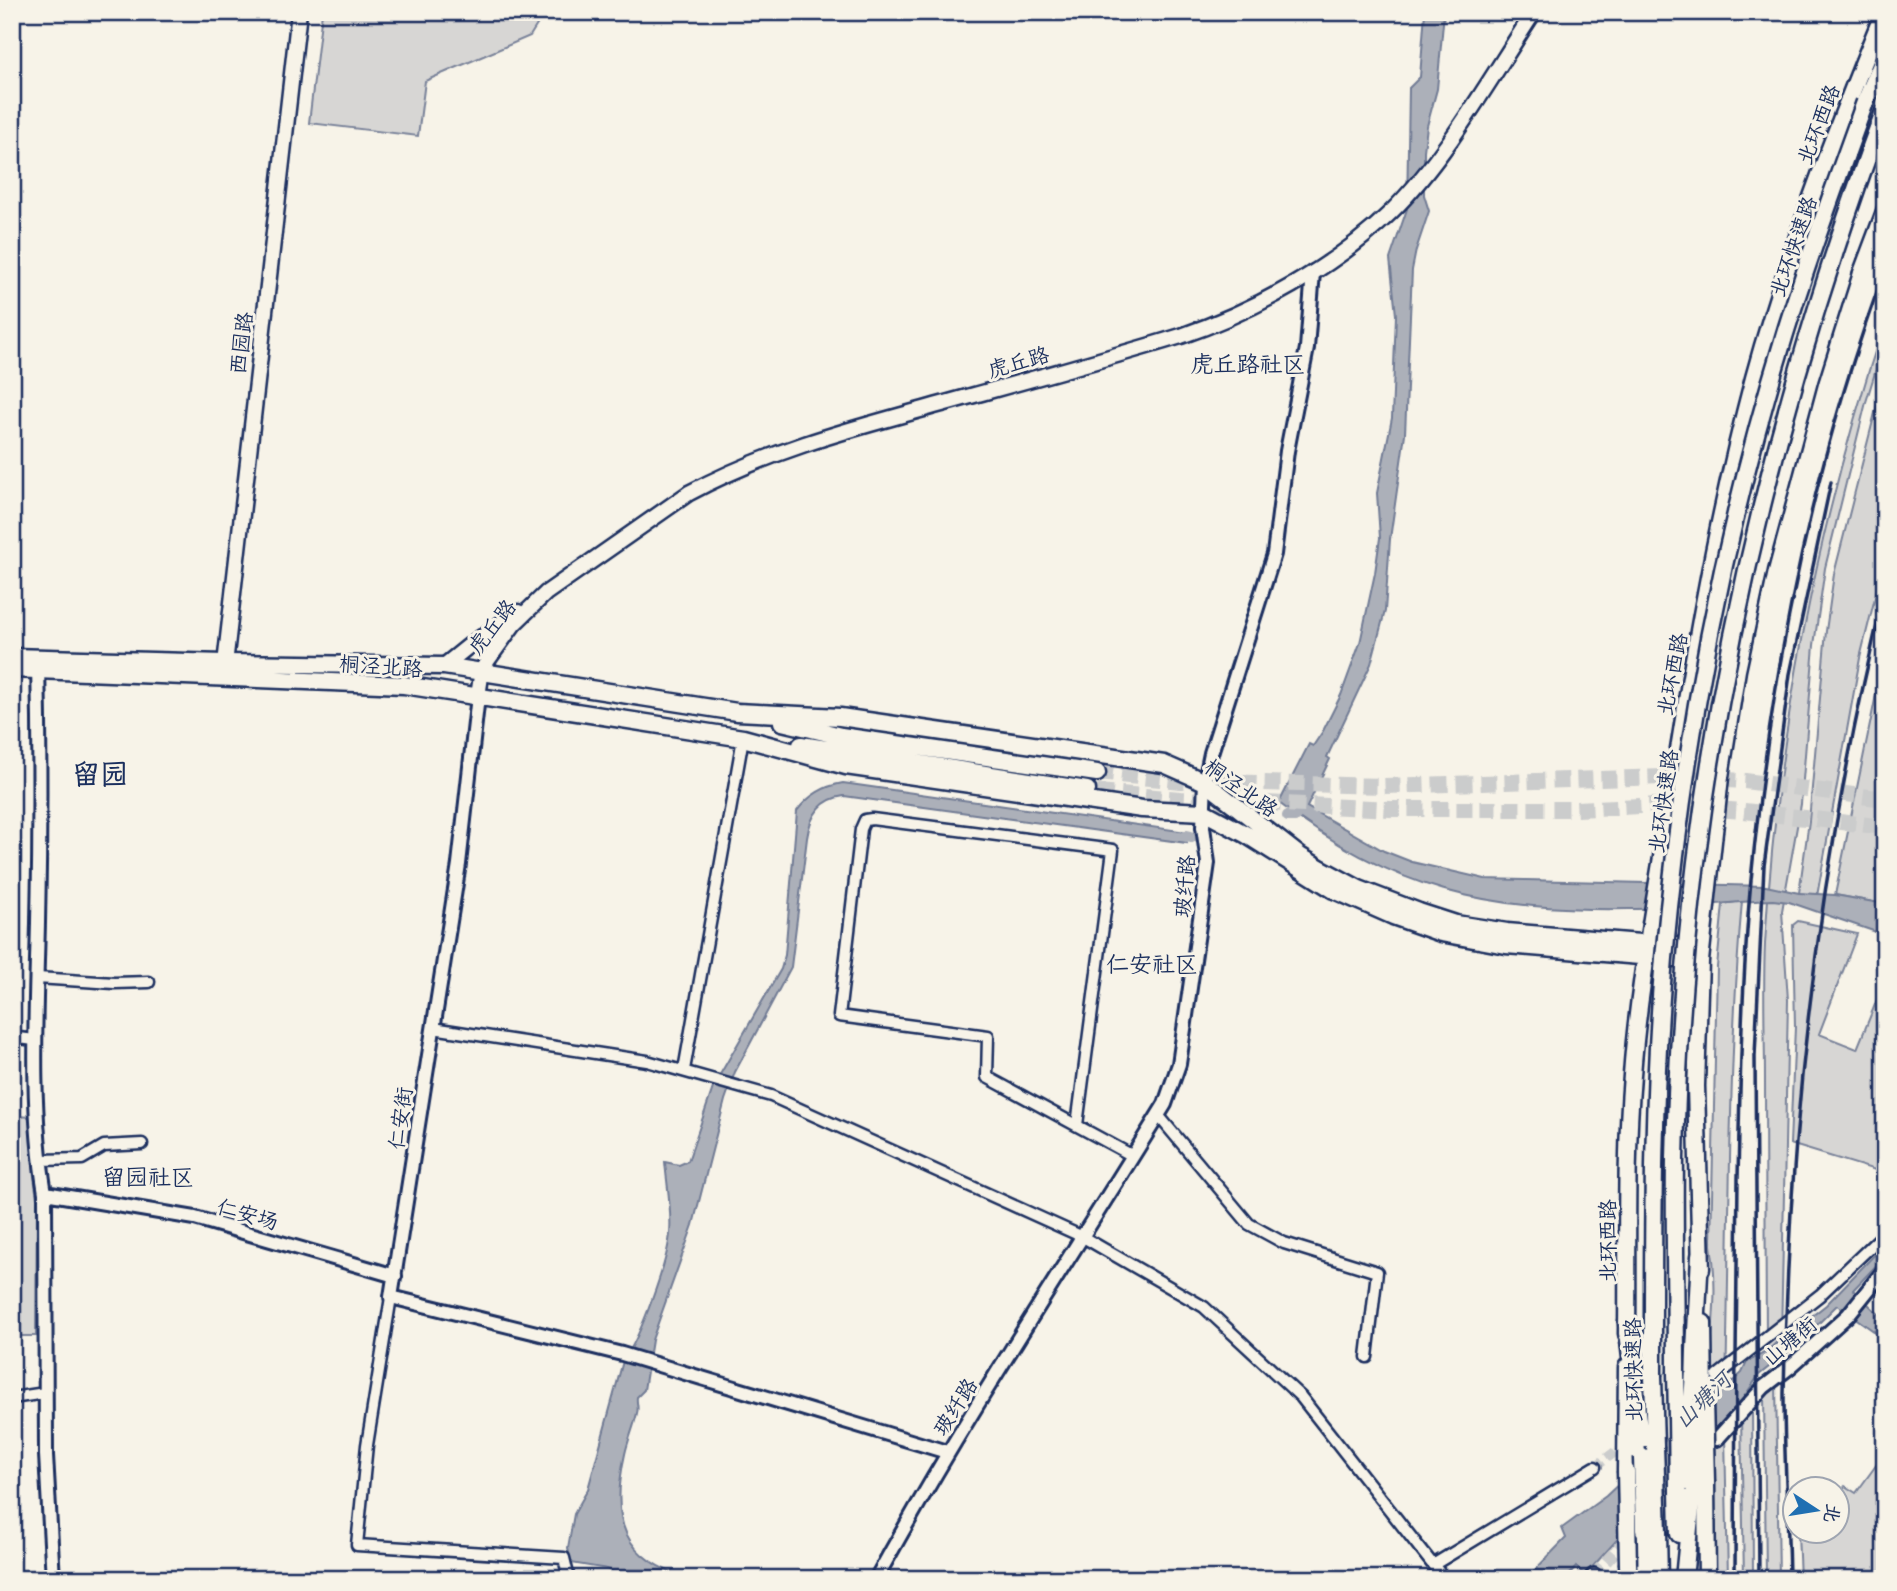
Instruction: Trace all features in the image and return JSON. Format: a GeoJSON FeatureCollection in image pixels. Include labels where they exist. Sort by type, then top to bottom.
{"type":"FeatureCollection","features":[{"type":"Feature","properties":{"kind":"main road","name":"西园路"},"geometry":{"type":"LineString","coordinates":[[224,671],[299,12]]}},
{"type":"Feature","properties":{"kind":"main road","name":"虎丘路"},"geometry":{"type":"LineString","coordinates":[[478,696],[482,670],[504,636],[545,593],[689,493],[754,461],[821,437],[1191,333],[1233,316],[1313,272],[1349,247],[1393,210],[1429,168],[1534,12]]}},
{"type":"Feature","properties":{"kind":"main road","name":"北环西路"},"geometry":{"type":"LineString","coordinates":[[1628,1571],[1626,1471],[1631,1088],[1646,951],[1681,730],[1734,456],[1768,329],[1825,160],[1884,12]]}},
{"type":"Feature","properties":{"kind":"main road","name":"北环快速路"},"geometry":{"type":"LineString","coordinates":[[1648,1451],[1653,1376],[1653,1159],[1661,1000],[1675,861],[1693,733],[1724,573],[1766,400],[1814,243],[1885,56]]}},
{"type":"Feature","properties":{"kind":"main road","name":"北环快速路"},"geometry":{"type":"LineString","coordinates":[[1692,1486],[1677,1417],[1675,1159],[1680,1041],[1696,862],[1714,737],[1744,581],[1772,466],[1833,252],[1885,109]]}},
{"type":"Feature","properties":{"kind":"main road"},"geometry":{"type":"LineString","coordinates":[[1682,1579],[1698,1403],[1700,1256],[1696,1086],[1700,955],[1720,777],[1737,670],[1768,531],[1838,284],[1885,159]]}},
{"type":"Feature","properties":{"kind":"main road"},"geometry":{"type":"LineString","coordinates":[[1838,284],[1885,173]]}},
{"type":"Feature","properties":{"kind":"main road"},"geometry":{"type":"LineString","coordinates":[[1721,520],[1768,531]]}},
{"type":"Feature","properties":{"kind":"main road"},"geometry":{"type":"LineString","coordinates":[[444,666],[545,593]]}},
{"type":"Feature","properties":{"kind":"main road","name":"桐泾北路"},"geometry":{"type":"LineString","coordinates":[[12,657],[38,663],[224,671],[404,685],[743,738],[841,750],[1097,792]]}},
{"type":"Feature","properties":{"kind":"main road","name":"桐泾北路"},"geometry":{"type":"LineString","coordinates":[[12,669],[38,663]]}},
{"type":"Feature","properties":{"kind":"main road","name":"桐泾北路"},"geometry":{"type":"LineString","coordinates":[[224,671],[444,666],[482,670],[742,713],[842,736],[1097,773]]}},
{"type":"Feature","properties":{"kind":"main road","name":"桐泾北路"},"geometry":{"type":"LineString","coordinates":[[742,713],[840,717],[1164,764],[1205,782],[1300,856],[1359,889],[1444,921],[1483,929],[1646,951]]}},
{"type":"Feature","properties":{"kind":"main road","name":"桐泾北路"},"geometry":{"type":"LineString","coordinates":[[743,738],[846,766],[1142,809],[1204,812],[1247,835],[1334,890],[1369,907],[1453,936],[1506,945],[1700,955]]}},
{"type":"Feature","properties":{"kind":"main road"},"geometry":{"type":"LineString","coordinates":[[1627,1322],[1648,1451],[1651,1531],[1659,1579]]}},
{"type":"Feature","properties":{"kind":"main road"},"geometry":{"type":"LineString","coordinates":[[1692,1486],[1707,1578]]}},
{"type":"Feature","properties":{"kind":"main road"},"geometry":{"type":"LineString","coordinates":[[1646,1579],[1651,1531]]}},
{"type":"Feature","properties":{"kind":"street","name":"玻纤路"},"geometry":{"type":"LineString","coordinates":[[876,1579],[947,1452],[1165,1104],[1179,1063],[1208,863],[1203,827],[1205,782],[1211,753],[1274,554],[1287,451],[1307,348],[1313,272]]}},
{"type":"Feature","properties":{"kind":"street"},"geometry":{"type":"LineString","coordinates":[[38,663],[39,867],[34,1040],[40,1160],[45,1193],[46,1455],[54,1579]]}},
{"type":"Feature","properties":{"kind":"street","name":"仁安街"},"geometry":{"type":"LineString","coordinates":[[478,696],[459,864],[367,1446],[358,1545],[564,1558],[569,1579]]}},
{"type":"Feature","properties":{"kind":"street"},"geometry":{"type":"LineString","coordinates":[[684,1070],[743,738]]}},
{"type":"Feature","properties":{"kind":"street"},"geometry":{"type":"LineString","coordinates":[[1077,1125],[1113,850],[865,820],[861,829],[839,1016],[988,1036],[987,1077],[1133,1156]]}},
{"type":"Feature","properties":{"kind":"street"},"geometry":{"type":"LineString","coordinates":[[37,978],[114,983],[149,982]]}},
{"type":"Feature","properties":{"kind":"street"},"geometry":{"type":"LineString","coordinates":[[433,1028],[647,1061],[771,1096],[1083,1237],[1204,1307],[1301,1397],[1445,1579]]}},
{"type":"Feature","properties":{"kind":"street"},"geometry":{"type":"LineString","coordinates":[[12,1037],[34,1040]]}},
{"type":"Feature","properties":{"kind":"street"},"geometry":{"type":"LineString","coordinates":[[1158,1115],[1249,1224],[1284,1242],[1377,1272],[1367,1357]]}},
{"type":"Feature","properties":{"kind":"street"},"geometry":{"type":"LineString","coordinates":[[40,1160],[82,1159],[104,1146],[142,1144]]}},
{"type":"Feature","properties":{"kind":"street","name":"仁安场"},"geometry":{"type":"LineString","coordinates":[[45,1193],[195,1218],[395,1276]]}},
{"type":"Feature","properties":{"kind":"street"},"geometry":{"type":"LineString","coordinates":[[1717,1376],[1821,1296],[1885,1233]]}},
{"type":"Feature","properties":{"kind":"street","name":"山塘街"},"geometry":{"type":"LineString","coordinates":[[1717,1439],[1764,1387],[1848,1315],[1885,1269]]}},
{"type":"Feature","properties":{"kind":"street"},"geometry":{"type":"LineString","coordinates":[[391,1297],[622,1354],[947,1452]]}},
{"type":"Feature","properties":{"kind":"street"},"geometry":{"type":"LineString","coordinates":[[12,1398],[46,1393]]}},
{"type":"Feature","properties":{"kind":"street"},"geometry":{"type":"LineString","coordinates":[[1433,1565],[1595,1467]]}},
{"type":"Feature","properties":{"kind":"shaded area"},"geometry":{"type":"Polygon","coordinates":[[[322,12],[545,12],[530,36],[425,81],[418,136],[309,123],[322,12]]]}},
{"type":"Feature","properties":{"kind":"shaded area"},"geometry":{"type":"Polygon","coordinates":[[[1425,12],[1444,12],[1437,89],[1427,126],[1424,151],[1424,195],[1429,211],[1412,270],[1405,434],[1390,539],[1385,611],[1371,664],[1327,757],[1330,759],[1307,807],[1384,851],[1412,862],[1485,879],[1766,886],[1799,893],[1835,895],[1885,904],[1885,935],[1789,902],[1773,900],[1665,908],[1578,909],[1486,900],[1402,876],[1321,833],[1279,803],[1309,744],[1313,746],[1323,731],[1341,695],[1360,643],[1375,573],[1380,538],[1377,493],[1392,418],[1396,315],[1390,259],[1407,209],[1409,88],[1420,77],[1425,12]]]}},
{"type":"Feature","properties":{"kind":"shaded area"},"geometry":{"type":"Polygon","coordinates":[[[1885,321],[1885,340],[1866,402],[1825,568],[1814,645],[1801,804],[1782,911],[1788,1000],[1781,1338],[1766,1352],[1764,961],[1779,785],[1804,628],[1821,550],[1861,396],[1885,321]]]}},
{"type":"Feature","properties":{"kind":"shaded area"},"geometry":{"type":"Polygon","coordinates":[[[1877,405],[1885,407],[1885,557],[1860,658],[1817,896],[1799,893],[1809,821],[1826,631],[1834,574],[1877,405]]]}},
{"type":"Feature","properties":{"kind":"shaded area"},"geometry":{"type":"Polygon","coordinates":[[[1885,651],[1885,904],[1835,895],[1885,651]]]}},
{"type":"Feature","properties":{"kind":"shaded area"},"geometry":{"type":"Polygon","coordinates":[[[843,783],[1187,832],[1187,843],[844,796],[829,801],[818,810],[807,838],[791,967],[735,1072],[725,1100],[693,1225],[652,1340],[644,1390],[637,1397],[638,1411],[626,1449],[621,1478],[621,1518],[626,1534],[636,1549],[649,1561],[691,1579],[626,1579],[607,1569],[571,1563],[568,1548],[574,1514],[588,1489],[623,1361],[645,1318],[668,1246],[670,1215],[665,1162],[679,1165],[688,1161],[714,1085],[781,969],[785,955],[797,811],[817,792],[843,783]]]}},
{"type":"Feature","properties":{"kind":"shaded area"},"geometry":{"type":"Polygon","coordinates":[[[1742,901],[1732,1083],[1726,1387],[1713,1397],[1711,1354],[1714,1284],[1711,1245],[1717,967],[1723,904],[1742,901]]]}},
{"type":"Feature","properties":{"kind":"shaded area"},"geometry":{"type":"Polygon","coordinates":[[[1798,921],[1857,934],[1819,1034],[1857,1049],[1885,980],[1885,1173],[1790,1144],[1795,1027],[1793,925],[1798,921]]]}},
{"type":"Feature","properties":{"kind":"shaded area"},"geometry":{"type":"Polygon","coordinates":[[[12,1116],[35,1117],[33,1168],[37,1199],[36,1336],[12,1336],[12,1116]]]}},
{"type":"Feature","properties":{"kind":"shaded area"},"geometry":{"type":"Polygon","coordinates":[[[1885,1244],[1885,1256],[1853,1290],[1885,1320],[1885,1343],[1875,1332],[1837,1305],[1799,1343],[1759,1375],[1725,1425],[1714,1433],[1585,1575],[1576,1567],[1566,1579],[1526,1579],[1566,1538],[1562,1528],[1606,1496],[1707,1401],[1742,1373],[1747,1362],[1766,1352],[1826,1305],[1885,1244]]]}},
{"type":"Feature","properties":{"kind":"shaded area"},"geometry":{"type":"Polygon","coordinates":[[[1776,1380],[1779,1579],[1766,1579],[1764,1392],[1776,1380]]]}},
{"type":"Feature","properties":{"kind":"shaded area"},"geometry":{"type":"Polygon","coordinates":[[[1752,1405],[1753,1579],[1744,1579],[1741,1415],[1752,1405]]]}},
{"type":"Feature","properties":{"kind":"shaded area"},"geometry":{"type":"Polygon","coordinates":[[[1725,1435],[1728,1579],[1714,1579],[1711,1451],[1725,1435]]]}},
{"type":"Feature","properties":{"kind":"shaded area"},"geometry":{"type":"Polygon","coordinates":[[[1877,1464],[1885,1469],[1885,1579],[1800,1579],[1799,1546],[1852,1546],[1852,1490],[1856,1493],[1877,1464]]]}},
{"type":"Feature","properties":{"kind":"waterway"},"geometry":{"type":"LineString","coordinates":[[1288,816],[1295,816]]}},
{"type":"Feature","properties":{"kind":"waterway"},"geometry":{"type":"LineString","coordinates":[[1187,836],[1191,837]]}},
{"type":"Feature","properties":{"kind":"tunnel"},"geometry":{"type":"LineString","coordinates":[[1097,773],[1180,781],[1384,786],[1664,777],[1745,781],[1885,799]]}},
{"type":"Feature","properties":{"kind":"tunnel"},"geometry":{"type":"LineString","coordinates":[[1097,792],[1180,799],[1391,809],[1576,809],[1661,805],[1744,811],[1885,827]]}},
{"type":"Feature","properties":{"kind":"tunnel"},"geometry":{"type":"LineString","coordinates":[[1595,1467],[1628,1442]]}},
{"type":"Feature","properties":{"kind":"tunnel"},"geometry":{"type":"LineString","coordinates":[[1594,1575],[1680,1479]]}},
{"type":"Feature","properties":{"kind":"railway"},"geometry":{"type":"LineString","coordinates":[[1735,1579],[1738,1179],[1743,992],[1751,880],[1770,725],[1798,571],[1836,418],[1885,270]]}},
{"type":"Feature","properties":{"kind":"railway"},"geometry":{"type":"LineString","coordinates":[[1759,1579],[1755,1056],[1764,866],[1790,674],[1831,482]]}},
{"type":"Feature","properties":{"kind":"railway"},"geometry":{"type":"LineString","coordinates":[[1789,1579],[1784,1394],[1792,1192],[1801,1091],[1812,990],[1842,790],[1885,592]]}},
{"type":"Feature","properties":{"kind":"district","name":"虎丘路社区"},"geometry":{"type":"Point","coordinates":[1248,363]}},
{"type":"Feature","properties":{"kind":"district","name":"留园"},"geometry":{"type":"Point","coordinates":[100,773]}},
{"type":"Feature","properties":{"kind":"district","name":"仁安社区"},"geometry":{"type":"Point","coordinates":[1152,963]}},
{"type":"Feature","properties":{"kind":"district","name":"留园社区"},"geometry":{"type":"Point","coordinates":[148,1176]}},
{"type":"Feature","properties":{"kind":"water label","name":"山塘河"},"geometry":{"type":"Point","coordinates":[1702,1399]}}]}
